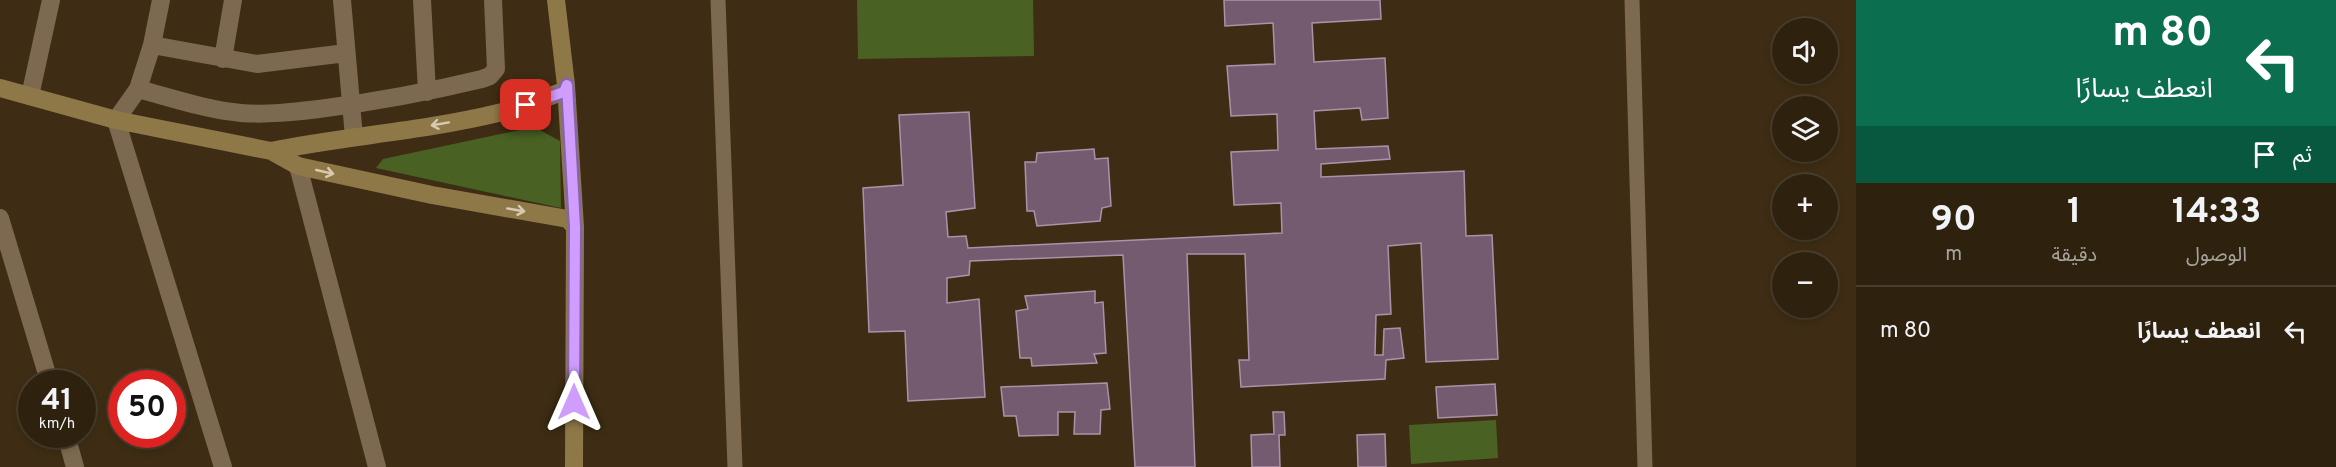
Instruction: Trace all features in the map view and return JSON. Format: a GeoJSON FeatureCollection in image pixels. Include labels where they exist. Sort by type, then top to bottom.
{"type":"FeatureCollection","features":[{"type":"Feature","properties":{"kind":"main road"},"geometry":{"type":"LineString","coordinates":[[556,0],[567,85],[575,227],[574,467]]}},
{"type":"Feature","properties":{"kind":"main road"},"geometry":{"type":"LineString","coordinates":[[271,151],[354,136],[396,132],[498,113],[564,92],[567,85]]}},
{"type":"Feature","properties":{"kind":"main road"},"geometry":{"type":"LineString","coordinates":[[0,88],[116,120],[271,151],[298,165],[432,195],[568,219],[575,227]]}},
{"type":"Feature","properties":{"kind":"street"},"geometry":{"type":"LineString","coordinates":[[30,96],[51,0]]}},
{"type":"Feature","properties":{"kind":"street"},"geometry":{"type":"LineString","coordinates":[[161,0],[152,45],[138,89],[116,120],[223,467]]}},
{"type":"Feature","properties":{"kind":"street"},"geometry":{"type":"LineString","coordinates":[[223,59],[233,0]]}},
{"type":"Feature","properties":{"kind":"street"},"geometry":{"type":"LineString","coordinates":[[342,0],[354,136]]}},
{"type":"Feature","properties":{"kind":"street"},"geometry":{"type":"LineString","coordinates":[[422,0],[427,92]]}},
{"type":"Feature","properties":{"kind":"street"},"geometry":{"type":"LineString","coordinates":[[138,89],[238,113],[283,113],[427,92],[482,79],[495,73],[493,0]]}},
{"type":"Feature","properties":{"kind":"street"},"geometry":{"type":"LineString","coordinates":[[152,45],[223,59],[268,64],[346,53]]}},
{"type":"Feature","properties":{"kind":"street"},"geometry":{"type":"LineString","coordinates":[[298,165],[377,467]]}},
{"type":"Feature","properties":{"kind":"street"},"geometry":{"type":"LineString","coordinates":[[0,218],[46,370]]}},
{"type":"Feature","properties":{"kind":"street"},"geometry":{"type":"LineString","coordinates":[[70,448],[75,467]]}},
{"type":"Feature","properties":{"kind":"lane"},"geometry":{"type":"LineString","coordinates":[[718,0],[735,467]]}},
{"type":"Feature","properties":{"kind":"lane"},"geometry":{"type":"LineString","coordinates":[[1632,0],[1645,467]]}},
{"type":"Feature","properties":{"kind":"green space"},"geometry":{"type":"Polygon","coordinates":[[[857,0],[1033,0],[1034,56],[858,59],[857,0]]]}},
{"type":"Feature","properties":{"kind":"green space"},"geometry":{"type":"Polygon","coordinates":[[[534,127],[560,141],[561,208],[376,168],[383,159],[534,127]]]}},
{"type":"Feature","properties":{"kind":"green space"},"geometry":{"type":"Polygon","coordinates":[[[1496,420],[1498,458],[1411,464],[1409,425],[1496,420]]]}},
{"type":"Feature","properties":{"kind":"building"},"geometry":{"type":"Polygon","coordinates":[[[1224,0],[1380,0],[1381,19],[1312,23],[1314,62],[1385,58],[1388,118],[1362,120],[1360,108],[1314,111],[1316,149],[1388,146],[1390,159],[1321,164],[1321,177],[1464,171],[1466,236],[1492,235],[1498,359],[1426,362],[1421,243],[1388,246],[1391,314],[1376,315],[1375,355],[1383,355],[1384,329],[1400,328],[1404,358],[1386,360],[1385,379],[1241,387],[1239,360],[1249,360],[1245,254],[1187,254],[1195,467],[1135,467],[1123,255],[970,261],[969,275],[947,278],[947,303],[979,299],[985,397],[908,401],[905,331],[869,332],[863,188],[903,185],[899,115],[969,112],[975,208],[946,212],[948,237],[966,236],[968,248],[1282,233],[1281,203],[1234,205],[1231,152],[1278,150],[1277,114],[1231,116],[1227,66],[1275,64],[1273,23],[1225,26],[1224,0]]]}},
{"type":"Feature","properties":{"kind":"building"},"geometry":{"type":"Polygon","coordinates":[[[1094,149],[1095,159],[1108,158],[1111,206],[1102,208],[1100,221],[1037,226],[1034,211],[1027,211],[1025,162],[1036,162],[1037,153],[1094,149]]]}},
{"type":"Feature","properties":{"kind":"building"},"geometry":{"type":"Polygon","coordinates":[[[1095,291],[1095,303],[1103,302],[1106,353],[1094,354],[1097,363],[1032,366],[1031,358],[1020,358],[1016,311],[1028,309],[1025,296],[1095,291]]]}},
{"type":"Feature","properties":{"kind":"building"},"geometry":{"type":"Polygon","coordinates":[[[1107,383],[1110,409],[1101,410],[1100,434],[1074,434],[1075,412],[1058,412],[1058,435],[1019,436],[1016,416],[1004,416],[1001,387],[1107,383]]]}},
{"type":"Feature","properties":{"kind":"building"},"geometry":{"type":"Polygon","coordinates":[[[1495,384],[1497,415],[1438,418],[1436,387],[1495,384]]]}},
{"type":"Feature","properties":{"kind":"building"},"geometry":{"type":"Polygon","coordinates":[[[1273,412],[1284,412],[1285,435],[1279,435],[1280,467],[1252,467],[1251,435],[1274,434],[1273,412]]]}},
{"type":"Feature","properties":{"kind":"building"},"geometry":{"type":"Polygon","coordinates":[[[1385,434],[1386,467],[1358,467],[1357,435],[1385,434]]]}},
{"type":"Feature","properties":{"kind":"route"},"geometry":{"type":"LineString","coordinates":[[526,105],[564,92],[567,85],[575,227],[574,402]]}}]}
